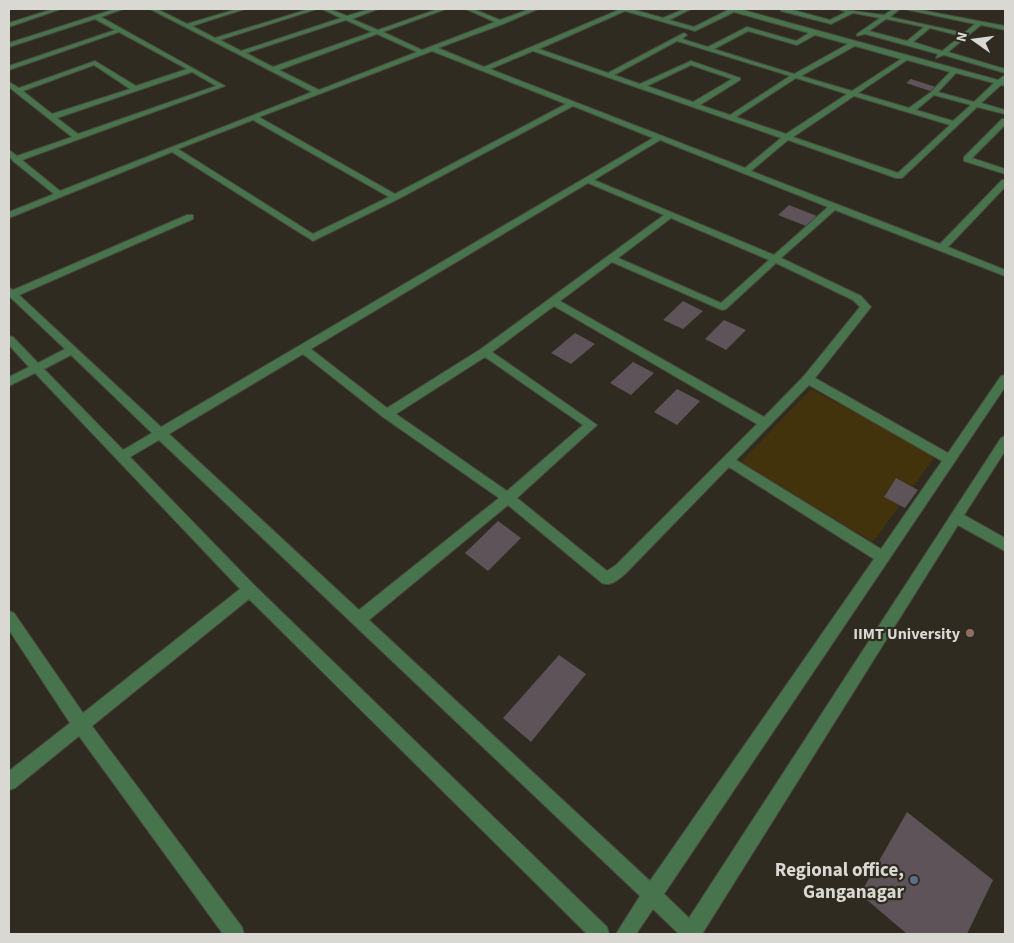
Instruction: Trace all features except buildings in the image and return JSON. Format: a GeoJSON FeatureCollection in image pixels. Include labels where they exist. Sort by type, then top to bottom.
{"type":"FeatureCollection","features":[{"type":"Feature","properties":{"kind":"street"},"geometry":{"type":"LineString","coordinates":[[9,25],[58,9]]}},
{"type":"Feature","properties":{"kind":"street"},"geometry":{"type":"LineString","coordinates":[[9,45],[120,9]]}},
{"type":"Feature","properties":{"kind":"street"},"geometry":{"type":"LineString","coordinates":[[153,9],[165,12],[187,26],[318,92]]}},
{"type":"Feature","properties":{"kind":"street"},"geometry":{"type":"LineString","coordinates":[[187,26],[242,9]]}},
{"type":"Feature","properties":{"kind":"street"},"geometry":{"type":"LineString","coordinates":[[215,40],[314,9]]}},
{"type":"Feature","properties":{"kind":"street"},"geometry":{"type":"LineString","coordinates":[[325,9],[420,52]]}},
{"type":"Feature","properties":{"kind":"street"},"geometry":{"type":"LineString","coordinates":[[240,52],[375,9]]}},
{"type":"Feature","properties":{"kind":"street"},"geometry":{"type":"LineString","coordinates":[[274,69],[442,9]]}},
{"type":"Feature","properties":{"kind":"street"},"geometry":{"type":"LineString","coordinates":[[469,9],[501,23]]}},
{"type":"Feature","properties":{"kind":"street"},"geometry":{"type":"LineString","coordinates":[[9,215],[253,117],[535,9]]}},
{"type":"Feature","properties":{"kind":"street"},"geometry":{"type":"LineString","coordinates":[[484,68],[626,9],[695,29]]}},
{"type":"Feature","properties":{"kind":"street"},"geometry":{"type":"LineString","coordinates":[[664,20],[688,9]]}},
{"type":"Feature","properties":{"kind":"street"},"geometry":{"type":"LineString","coordinates":[[786,9],[783,10],[832,22],[852,11]]}},
{"type":"Feature","properties":{"kind":"street"},"geometry":{"type":"LineString","coordinates":[[841,9],[966,35]]}},
{"type":"Feature","properties":{"kind":"street"},"geometry":{"type":"LineString","coordinates":[[730,118],[851,43],[897,9]]}},
{"type":"Feature","properties":{"kind":"street"},"geometry":{"type":"LineString","coordinates":[[907,9],[1005,28]]}},
{"type":"Feature","properties":{"kind":"street"},"geometry":{"type":"LineString","coordinates":[[609,75],[734,10],[1002,84]]}},
{"type":"Feature","properties":{"kind":"street"},"geometry":{"type":"LineString","coordinates":[[942,15],[947,24]]}},
{"type":"Feature","properties":{"kind":"street"},"geometry":{"type":"LineString","coordinates":[[16,159],[222,86],[96,17]]}},
{"type":"Feature","properties":{"kind":"street"},"geometry":{"type":"LineString","coordinates":[[928,64],[979,24]]}},
{"type":"Feature","properties":{"kind":"street"},"geometry":{"type":"LineString","coordinates":[[908,43],[929,26]]}},
{"type":"Feature","properties":{"kind":"street"},"geometry":{"type":"LineString","coordinates":[[709,49],[747,29],[796,43],[814,33]]}},
{"type":"Feature","properties":{"kind":"street"},"geometry":{"type":"LineString","coordinates":[[9,68],[120,30]]}},
{"type":"Feature","properties":{"kind":"street"},"geometry":{"type":"LineString","coordinates":[[864,32],[1005,71]]}},
{"type":"Feature","properties":{"kind":"street"},"geometry":{"type":"LineString","coordinates":[[676,39],[955,124]]}},
{"type":"Feature","properties":{"kind":"street"},"geometry":{"type":"LineString","coordinates":[[431,48],[1005,273]]}},
{"type":"Feature","properties":{"kind":"street"},"geometry":{"type":"LineString","coordinates":[[533,49],[899,176],[977,104],[1002,84],[1005,77]]}},
{"type":"Feature","properties":{"kind":"street"},"geometry":{"type":"LineString","coordinates":[[746,171],[787,137],[906,58]]}},
{"type":"Feature","properties":{"kind":"street"},"geometry":{"type":"LineString","coordinates":[[18,91],[95,63],[135,89]]}},
{"type":"Feature","properties":{"kind":"street"},"geometry":{"type":"LineString","coordinates":[[641,86],[691,63],[738,79],[694,105]]}},
{"type":"Feature","properties":{"kind":"street"},"geometry":{"type":"LineString","coordinates":[[51,117],[192,70]]}},
{"type":"Feature","properties":{"kind":"street"},"geometry":{"type":"LineString","coordinates":[[910,111],[933,93],[955,71]]}},
{"type":"Feature","properties":{"kind":"street"},"geometry":{"type":"LineString","coordinates":[[9,84],[77,137]]}},
{"type":"Feature","properties":{"kind":"street"},"geometry":{"type":"LineString","coordinates":[[933,93],[1005,112]]}},
{"type":"Feature","properties":{"kind":"street"},"geometry":{"type":"LineString","coordinates":[[173,149],[313,238],[573,103]]}},
{"type":"Feature","properties":{"kind":"street"},"geometry":{"type":"LineString","coordinates":[[253,117],[395,197]]}},
{"type":"Feature","properties":{"kind":"street"},"geometry":{"type":"LineString","coordinates":[[1005,122],[967,159],[1005,172]]}},
{"type":"Feature","properties":{"kind":"street"},"geometry":{"type":"LineString","coordinates":[[122,456],[660,137]]}},
{"type":"Feature","properties":{"kind":"street"},"geometry":{"type":"LineString","coordinates":[[9,152],[60,194]]}},
{"type":"Feature","properties":{"kind":"street"},"geometry":{"type":"LineString","coordinates":[[302,348],[386,414],[508,498],[607,579],[621,569],[808,379],[866,307],[857,298],[775,259],[587,180]]}},
{"type":"Feature","properties":{"kind":"street"},"geometry":{"type":"LineString","coordinates":[[942,248],[1005,182]]}},
{"type":"Feature","properties":{"kind":"street"},"geometry":{"type":"LineString","coordinates":[[611,258],[722,308],[834,206]]}},
{"type":"Feature","properties":{"kind":"street"},"geometry":{"type":"LineString","coordinates":[[386,414],[485,352],[670,214]]}},
{"type":"Feature","properties":{"kind":"street"},"geometry":{"type":"LineString","coordinates":[[190,217],[10,293],[691,934],[1005,441]]}},
{"type":"Feature","properties":{"kind":"street"},"geometry":{"type":"LineString","coordinates":[[554,301],[765,423]]}},
{"type":"Feature","properties":{"kind":"street"},"geometry":{"type":"LineString","coordinates":[[9,339],[250,590],[600,934]]}},
{"type":"Feature","properties":{"kind":"street"},"geometry":{"type":"LineString","coordinates":[[9,382],[72,350]]}},
{"type":"Feature","properties":{"kind":"street"},"geometry":{"type":"LineString","coordinates":[[358,620],[508,498],[591,425],[485,352]]}},
{"type":"Feature","properties":{"kind":"street"},"geometry":{"type":"LineString","coordinates":[[808,379],[869,412],[950,460]]}},
{"type":"Feature","properties":{"kind":"street"},"geometry":{"type":"LineString","coordinates":[[625,934],[1005,379]]}},
{"type":"Feature","properties":{"kind":"street"},"geometry":{"type":"LineString","coordinates":[[728,461],[883,557]]}},
{"type":"Feature","properties":{"kind":"street"},"geometry":{"type":"LineString","coordinates":[[956,517],[1005,545]]}},
{"type":"Feature","properties":{"kind":"street"},"geometry":{"type":"LineString","coordinates":[[9,782],[250,590]]}},
{"type":"Feature","properties":{"kind":"street"},"geometry":{"type":"LineString","coordinates":[[9,618],[80,725],[235,934]]}},
{"type":"Feature","properties":{"kind":"shaded area"},"geometry":{"type":"Polygon","coordinates":[[[811,389],[936,455],[913,487],[896,478],[884,497],[900,505],[873,542],[741,462],[811,389]]]}},
{"type":"Feature","properties":{"kind":"place","name":"IIMT University"},"geometry":{"type":"Point","coordinates":[970,633]}},
{"type":"Feature","properties":{"kind":"place","name":"Regional office, Ganganagar"},"geometry":{"type":"Point","coordinates":[914,880]}}]}
